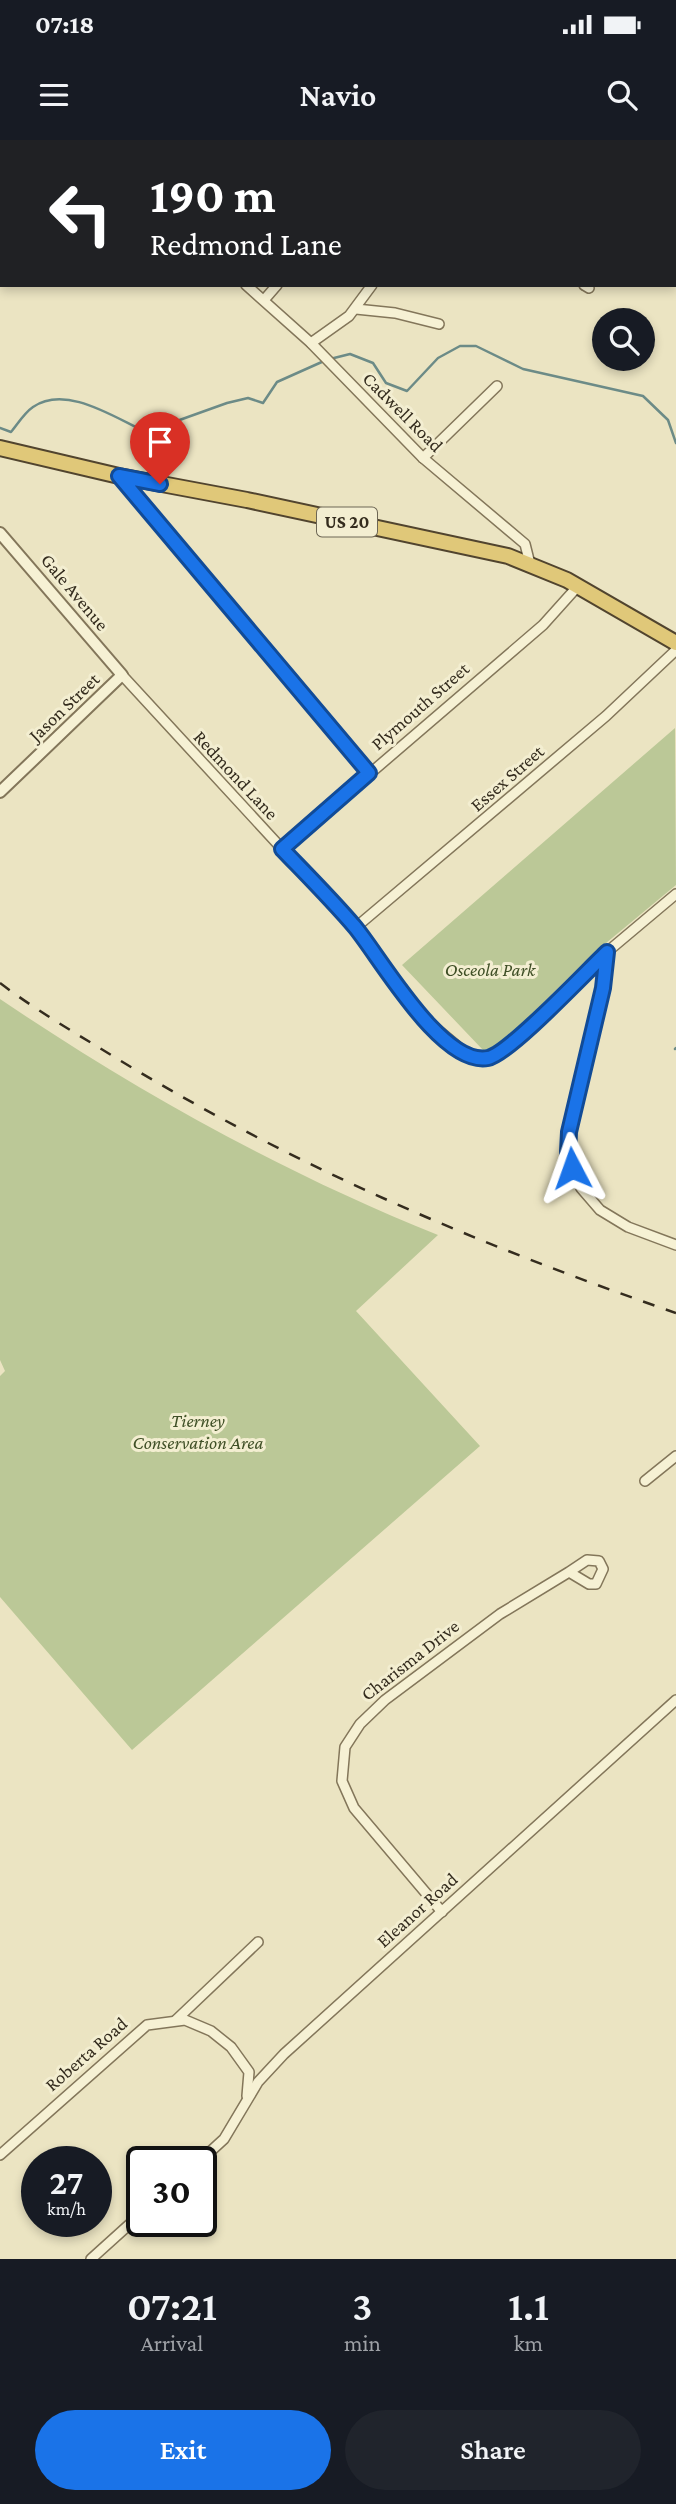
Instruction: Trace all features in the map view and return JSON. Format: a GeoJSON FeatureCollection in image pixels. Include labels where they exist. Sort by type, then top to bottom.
{"type":"FeatureCollection","features":[{"type":"Feature","properties":{"kind":"highway","name":"US 20"},"geometry":{"type":"LineString","coordinates":[[0,448],[119,476],[452,543],[530,564],[578,586],[676,643]]}},
{"type":"Feature","properties":{"kind":"street","name":"Cadwell Road"},"geometry":{"type":"LineString","coordinates":[[248,287],[311,344],[423,458],[525,544],[530,564]]}},
{"type":"Feature","properties":{"kind":"street"},"geometry":{"type":"LineString","coordinates":[[264,300],[275,287]]}},
{"type":"Feature","properties":{"kind":"street"},"geometry":{"type":"LineString","coordinates":[[311,344],[356,309],[371,287]]}},
{"type":"Feature","properties":{"kind":"street"},"geometry":{"type":"LineString","coordinates":[[356,309],[395,313],[439,324]]}},
{"type":"Feature","properties":{"kind":"street"},"geometry":{"type":"LineString","coordinates":[[423,458],[497,386]]}},
{"type":"Feature","properties":{"kind":"street"},"geometry":{"type":"LineString","coordinates":[[119,476],[369,773]]}},
{"type":"Feature","properties":{"kind":"street","name":"Gale Avenue"},"geometry":{"type":"LineString","coordinates":[[0,533],[122,675]]}},
{"type":"Feature","properties":{"kind":"street","name":"Plymouth Street"},"geometry":{"type":"LineString","coordinates":[[282,849],[543,625],[578,586]]}},
{"type":"Feature","properties":{"kind":"street","name":"Essex Street"},"geometry":{"type":"LineString","coordinates":[[355,928],[606,716],[676,650]]}},
{"type":"Feature","properties":{"kind":"street","name":"Jason Street"},"geometry":{"type":"LineString","coordinates":[[0,792],[122,675]]}},
{"type":"Feature","properties":{"kind":"street","name":"Redmond Lane"},"geometry":{"type":"LineString","coordinates":[[122,675],[355,928],[413,1009],[459,1050],[483,1059],[506,1049],[607,952],[676,894]]}},
{"type":"Feature","properties":{"kind":"street"},"geometry":{"type":"LineString","coordinates":[[607,952],[604,982],[568,1142],[574,1174],[595,1206],[628,1227],[676,1245]]}},
{"type":"Feature","properties":{"kind":"street"},"geometry":{"type":"LineString","coordinates":[[645,1481],[676,1457]]}},
{"type":"Feature","properties":{"kind":"street","name":"Charisma Drive"},"geometry":{"type":"LineString","coordinates":[[442,1912],[368,1828],[350,1802],[341,1773],[345,1747],[360,1724],[385,1700],[491,1620],[569,1572]]}},
{"type":"Feature","properties":{"kind":"street","name":"Eleanor Road"},"geometry":{"type":"LineString","coordinates":[[216,2146],[224,2139],[247,2098],[284,2054],[676,1700]]}},
{"type":"Feature","properties":{"kind":"street"},"geometry":{"type":"LineString","coordinates":[[176,2020],[258,1942]]}},
{"type":"Feature","properties":{"kind":"street"},"geometry":{"type":"LineString","coordinates":[[176,2020],[199,2023],[231,2047],[249,2072],[247,2098]]}},
{"type":"Feature","properties":{"kind":"street","name":"Roberta Road"},"geometry":{"type":"LineString","coordinates":[[0,2155],[147,2025],[176,2020]]}},
{"type":"Feature","properties":{"kind":"street"},"geometry":{"type":"LineString","coordinates":[[91,2259],[126,2227]]}},
{"type":"Feature","properties":{"kind":"green space","name":"Osceola Park"},"geometry":{"type":"Polygon","coordinates":[[[675,728],[676,885],[594,953],[497,1048],[483,1050],[402,965],[675,728]]]}},
{"type":"Feature","properties":{"kind":"green space","name":"Tierney Conservation Area"},"geometry":{"type":"Polygon","coordinates":[[[0,999],[104,1066],[213,1129],[324,1185],[438,1235],[356,1311],[480,1446],[132,1750],[0,1597],[0,1376],[5,1371],[0,1360],[0,999]]]}},
{"type":"Feature","properties":{"kind":"waterway"},"geometry":{"type":"LineString","coordinates":[[330,359],[350,354],[373,363],[386,383],[407,391],[438,358],[460,346],[476,346],[523,369],[643,396],[668,420],[676,443]]}},
{"type":"Feature","properties":{"kind":"waterway"},"geometry":{"type":"LineString","coordinates":[[0,428],[11,432],[33,407],[60,399],[90,406],[146,432],[227,403],[248,398],[263,403],[277,382],[324,361]]}},
{"type":"Feature","properties":{"kind":"railway"},"geometry":{"type":"LineString","coordinates":[[0,983],[57,1022],[184,1098],[320,1169],[530,1260],[676,1313]]}},
{"type":"Feature","properties":{"kind":"route"},"geometry":{"type":"LineString","coordinates":[[160,484],[119,476],[369,773],[282,849],[355,928],[413,1009],[464,1053],[483,1059],[492,1057],[512,1044],[607,952],[603,988],[569,1132],[568,1152],[572,1168]]}}]}
